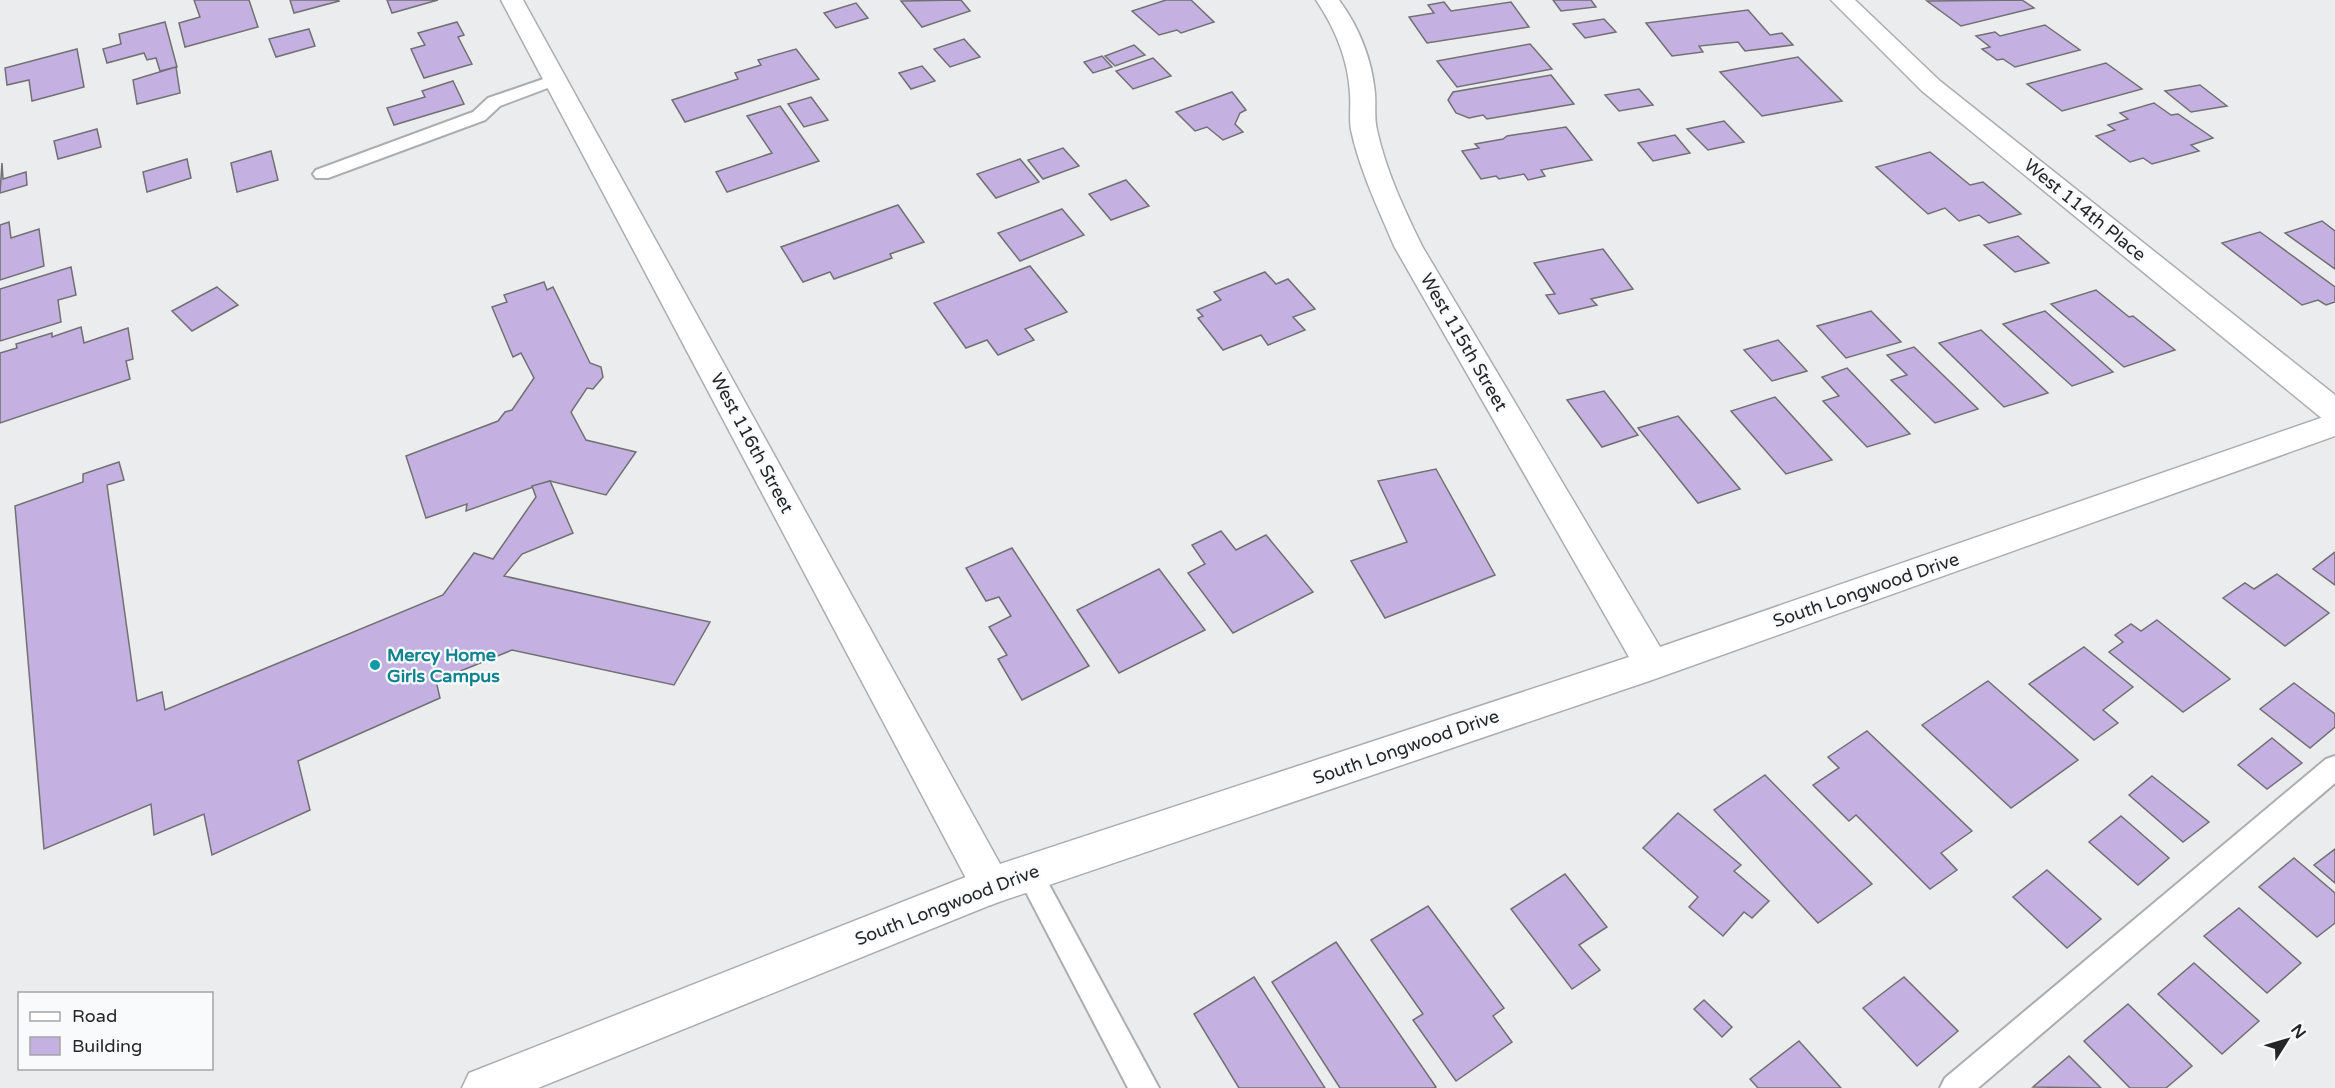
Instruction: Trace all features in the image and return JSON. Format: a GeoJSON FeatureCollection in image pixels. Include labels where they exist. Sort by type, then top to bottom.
{"type":"FeatureCollection","features":[{"type":"Feature","properties":{"kind":"street","name":"West 116th Street"},"geometry":{"type":"LineString","coordinates":[[512,0],[991,886]]}},
{"type":"Feature","properties":{"kind":"street","name":"West 115th Street"},"geometry":{"type":"LineString","coordinates":[[1327,0],[1335,10],[1353,48],[1362,87],[1364,128],[1376,175],[1408,246],[1652,665]]}},
{"type":"Feature","properties":{"kind":"street","name":"West 114th Place"},"geometry":{"type":"LineString","coordinates":[[1842,0],[1931,86],[2335,412]]}},
{"type":"Feature","properties":{"kind":"street","name":"South Longwood Drive"},"geometry":{"type":"LineString","coordinates":[[484,1088],[991,886],[1652,665],[2335,424]]}},
{"type":"Feature","properties":{"kind":"lane"},"geometry":{"type":"LineString","coordinates":[[322,174],[479,116],[494,102],[555,80]]}},
{"type":"Feature","properties":{"kind":"lane"},"geometry":{"type":"LineString","coordinates":[[1955,1088],[2335,767]]}},
{"type":"Feature","properties":{"kind":"lane"},"geometry":{"type":"LineString","coordinates":[[1029,873],[1144,1088]]}},
{"type":"Feature","properties":{"kind":"building"},"geometry":{"type":"Polygon","coordinates":[[[194,0],[249,0],[258,27],[185,47],[179,23],[200,17],[194,0]]]}},
{"type":"Feature","properties":{"kind":"building"},"geometry":{"type":"Polygon","coordinates":[[[290,0],[338,0],[339,1],[294,13],[290,0]]]}},
{"type":"Feature","properties":{"kind":"building"},"geometry":{"type":"Polygon","coordinates":[[[387,0],[438,0],[392,13],[387,0]]]}},
{"type":"Feature","properties":{"kind":"building"},"geometry":{"type":"Polygon","coordinates":[[[961,0],[970,11],[922,27],[901,1],[961,0]]]}},
{"type":"Feature","properties":{"kind":"building"},"geometry":{"type":"Polygon","coordinates":[[[1166,0],[1191,0],[1214,22],[1181,33],[1177,30],[1159,35],[1132,11],[1166,0]]]}},
{"type":"Feature","properties":{"kind":"building"},"geometry":{"type":"Polygon","coordinates":[[[1553,0],[1591,0],[1596,7],[1561,11],[1553,0]]]}},
{"type":"Feature","properties":{"kind":"building"},"geometry":{"type":"Polygon","coordinates":[[[2022,0],[2034,8],[1961,26],[1927,1],[2022,0]]]}},
{"type":"Feature","properties":{"kind":"building"},"geometry":{"type":"Polygon","coordinates":[[[1444,2],[1451,11],[1511,2],[1529,27],[1427,43],[1409,17],[1434,13],[1428,5],[1444,2]]]}},
{"type":"Feature","properties":{"kind":"building"},"geometry":{"type":"Polygon","coordinates":[[[856,3],[868,18],[836,28],[824,13],[856,3]]]}},
{"type":"Feature","properties":{"kind":"building"},"geometry":{"type":"Polygon","coordinates":[[[1748,10],[1770,35],[1782,33],[1793,45],[1745,51],[1738,42],[1699,46],[1703,52],[1672,56],[1646,23],[1748,10]]]}},
{"type":"Feature","properties":{"kind":"building"},"geometry":{"type":"Polygon","coordinates":[[[1604,19],[1616,32],[1585,38],[1573,24],[1604,19]]]}},
{"type":"Feature","properties":{"kind":"building"},"geometry":{"type":"Polygon","coordinates":[[[165,22],[177,67],[160,71],[156,58],[147,60],[144,53],[107,63],[103,49],[121,44],[119,34],[165,22]]]}},
{"type":"Feature","properties":{"kind":"building"},"geometry":{"type":"Polygon","coordinates":[[[457,22],[464,35],[458,37],[472,64],[424,78],[411,49],[425,45],[418,33],[457,22]]]}},
{"type":"Feature","properties":{"kind":"building"},"geometry":{"type":"Polygon","coordinates":[[[2045,25],[2080,50],[2015,67],[2003,59],[1997,60],[1982,49],[1990,47],[1976,36],[1995,32],[2000,36],[2045,25]]]}},
{"type":"Feature","properties":{"kind":"building"},"geometry":{"type":"Polygon","coordinates":[[[309,29],[315,46],[276,57],[269,39],[309,29]]]}},
{"type":"Feature","properties":{"kind":"building"},"geometry":{"type":"Polygon","coordinates":[[[964,39],[980,57],[950,67],[934,49],[964,39]]]}},
{"type":"Feature","properties":{"kind":"building"},"geometry":{"type":"Polygon","coordinates":[[[1530,44],[1552,69],[1457,87],[1437,61],[1530,44]]]}},
{"type":"Feature","properties":{"kind":"building"},"geometry":{"type":"Polygon","coordinates":[[[1134,45],[1145,55],[1115,66],[1105,56],[1134,45]]]}},
{"type":"Feature","properties":{"kind":"building"},"geometry":{"type":"Polygon","coordinates":[[[77,49],[84,87],[32,101],[29,80],[7,85],[5,68],[77,49]]]}},
{"type":"Feature","properties":{"kind":"building"},"geometry":{"type":"Polygon","coordinates":[[[796,49],[819,79],[685,122],[672,100],[738,79],[735,73],[761,65],[758,60],[796,49]]]}},
{"type":"Feature","properties":{"kind":"building"},"geometry":{"type":"Polygon","coordinates":[[[1102,56],[1112,67],[1093,73],[1084,62],[1102,56]]]}},
{"type":"Feature","properties":{"kind":"building"},"geometry":{"type":"Polygon","coordinates":[[[1798,57],[1842,101],[1762,116],[1720,72],[1798,57]]]}},
{"type":"Feature","properties":{"kind":"building"},"geometry":{"type":"Polygon","coordinates":[[[1153,58],[1171,76],[1133,89],[1116,71],[1153,58]]]}},
{"type":"Feature","properties":{"kind":"building"},"geometry":{"type":"Polygon","coordinates":[[[2106,63],[2142,89],[2062,111],[2027,84],[2106,63]]]}},
{"type":"Feature","properties":{"kind":"building"},"geometry":{"type":"Polygon","coordinates":[[[922,66],[935,81],[911,89],[899,73],[922,66]]]}},
{"type":"Feature","properties":{"kind":"building"},"geometry":{"type":"Polygon","coordinates":[[[176,67],[180,93],[137,104],[133,80],[176,67]]]}},
{"type":"Feature","properties":{"kind":"building"},"geometry":{"type":"Polygon","coordinates":[[[1551,75],[1574,104],[1487,119],[1483,115],[1469,118],[1456,113],[1448,100],[1453,92],[1551,75]]]}},
{"type":"Feature","properties":{"kind":"building"},"geometry":{"type":"Polygon","coordinates":[[[453,81],[464,104],[394,125],[387,108],[425,97],[422,91],[453,81]]]}},
{"type":"Feature","properties":{"kind":"building"},"geometry":{"type":"Polygon","coordinates":[[[2200,85],[2227,106],[2191,112],[2165,91],[2200,85]]]}},
{"type":"Feature","properties":{"kind":"building"},"geometry":{"type":"Polygon","coordinates":[[[1639,89],[1653,105],[1619,111],[1605,95],[1639,89]]]}},
{"type":"Feature","properties":{"kind":"building"},"geometry":{"type":"Polygon","coordinates":[[[1232,92],[1246,110],[1240,113],[1235,124],[1243,132],[1223,140],[1207,127],[1195,131],[1176,112],[1232,92]]]}},
{"type":"Feature","properties":{"kind":"building"},"geometry":{"type":"Polygon","coordinates":[[[811,97],[828,120],[804,127],[788,104],[811,97]]]}},
{"type":"Feature","properties":{"kind":"building"},"geometry":{"type":"Polygon","coordinates":[[[2154,103],[2171,115],[2178,114],[2213,138],[2191,145],[2199,151],[2152,164],[2143,158],[2130,162],[2096,136],[2115,130],[2108,125],[2128,119],[2120,113],[2154,103]]]}},
{"type":"Feature","properties":{"kind":"building"},"geometry":{"type":"Polygon","coordinates":[[[780,106],[819,161],[727,192],[716,172],[772,153],[747,116],[780,106]]]}},
{"type":"Feature","properties":{"kind":"building"},"geometry":{"type":"Polygon","coordinates":[[[1724,121],[1744,142],[1708,150],[1687,129],[1724,121]]]}},
{"type":"Feature","properties":{"kind":"building"},"geometry":{"type":"Polygon","coordinates":[[[1566,127],[1592,160],[1541,170],[1545,176],[1528,180],[1524,174],[1499,179],[1496,176],[1481,179],[1462,151],[1479,148],[1475,144],[1503,139],[1507,136],[1566,127]]]}},
{"type":"Feature","properties":{"kind":"building"},"geometry":{"type":"Polygon","coordinates":[[[97,129],[101,147],[58,159],[54,141],[97,129]]]}},
{"type":"Feature","properties":{"kind":"building"},"geometry":{"type":"Polygon","coordinates":[[[1675,135],[1690,153],[1653,161],[1638,143],[1675,135]]]}},
{"type":"Feature","properties":{"kind":"building"},"geometry":{"type":"Polygon","coordinates":[[[1063,148],[1079,166],[1043,179],[1028,160],[1063,148]]]}},
{"type":"Feature","properties":{"kind":"building"},"geometry":{"type":"Polygon","coordinates":[[[271,151],[278,180],[237,192],[231,163],[271,151]]]}},
{"type":"Feature","properties":{"kind":"building"},"geometry":{"type":"Polygon","coordinates":[[[1930,152],[1970,185],[1983,182],[2021,214],[1989,223],[1979,215],[1959,221],[1945,208],[1928,214],[1876,167],[1930,152]]]}},
{"type":"Feature","properties":{"kind":"building"},"geometry":{"type":"Polygon","coordinates":[[[187,159],[191,178],[147,192],[143,172],[187,159]]]}},
{"type":"Feature","properties":{"kind":"building"},"geometry":{"type":"Polygon","coordinates":[[[1020,159],[1039,182],[996,198],[977,174],[1020,159]]]}},
{"type":"Feature","properties":{"kind":"building"},"geometry":{"type":"Polygon","coordinates":[[[2,163],[3,179],[26,172],[27,185],[0,193],[2,163]]]}},
{"type":"Feature","properties":{"kind":"building"},"geometry":{"type":"Polygon","coordinates":[[[1126,180],[1149,206],[1111,220],[1089,194],[1126,180]]]}},
{"type":"Feature","properties":{"kind":"building"},"geometry":{"type":"Polygon","coordinates":[[[898,205],[924,242],[890,254],[892,258],[834,279],[830,272],[803,282],[781,247],[898,205]]]}},
{"type":"Feature","properties":{"kind":"building"},"geometry":{"type":"Polygon","coordinates":[[[1062,209],[1084,235],[1020,261],[998,233],[1062,209]]]}},
{"type":"Feature","properties":{"kind":"building"},"geometry":{"type":"Polygon","coordinates":[[[2322,221],[2335,231],[2335,269],[2285,233],[2322,221]]]}},
{"type":"Feature","properties":{"kind":"building"},"geometry":{"type":"Polygon","coordinates":[[[9,222],[11,238],[39,229],[44,266],[0,280],[0,225],[9,222]]]}},
{"type":"Feature","properties":{"kind":"building"},"geometry":{"type":"Polygon","coordinates":[[[2260,232],[2335,287],[2335,302],[2326,305],[2318,300],[2302,305],[2222,243],[2260,232]]]}},
{"type":"Feature","properties":{"kind":"building"},"geometry":{"type":"Polygon","coordinates":[[[2018,236],[2049,263],[2015,272],[1984,245],[2018,236]]]}},
{"type":"Feature","properties":{"kind":"building"},"geometry":{"type":"Polygon","coordinates":[[[1603,249],[1633,289],[1591,299],[1597,305],[1559,314],[1546,295],[1555,294],[1534,263],[1603,249]]]}},
{"type":"Feature","properties":{"kind":"building"},"geometry":{"type":"Polygon","coordinates":[[[1030,266],[1067,312],[1025,329],[1034,340],[998,355],[987,340],[966,348],[934,303],[1030,266]]]}},
{"type":"Feature","properties":{"kind":"building"},"geometry":{"type":"Polygon","coordinates":[[[71,267],[76,295],[58,300],[61,322],[0,341],[0,289],[71,267]]]}},
{"type":"Feature","properties":{"kind":"building"},"geometry":{"type":"Polygon","coordinates":[[[1265,272],[1276,284],[1288,279],[1315,309],[1293,317],[1305,330],[1268,345],[1261,335],[1223,350],[1198,318],[1203,316],[1197,310],[1221,300],[1214,292],[1265,272]]]}},
{"type":"Feature","properties":{"kind":"building"},"geometry":{"type":"Polygon","coordinates":[[[544,282],[547,290],[553,287],[590,363],[601,367],[603,377],[593,389],[587,388],[571,412],[586,440],[636,452],[606,495],[550,481],[466,511],[467,504],[426,518],[406,456],[498,421],[505,412],[512,410],[534,378],[521,353],[513,357],[492,307],[507,302],[504,295],[544,282]]]}},
{"type":"Feature","properties":{"kind":"building"},"geometry":{"type":"Polygon","coordinates":[[[217,287],[238,305],[192,331],[172,311],[217,287]]]}},
{"type":"Feature","properties":{"kind":"building"},"geometry":{"type":"Polygon","coordinates":[[[2096,290],[2175,350],[2124,367],[2051,304],[2096,290]]]}},
{"type":"Feature","properties":{"kind":"building"},"geometry":{"type":"Polygon","coordinates":[[[1871,311],[1901,342],[1846,358],[1817,326],[1871,311]]]}},
{"type":"Feature","properties":{"kind":"building"},"geometry":{"type":"Polygon","coordinates":[[[2045,311],[2113,372],[2072,386],[2003,324],[2045,311]]]}},
{"type":"Feature","properties":{"kind":"building"},"geometry":{"type":"Polygon","coordinates":[[[81,327],[84,343],[128,328],[133,359],[126,361],[130,379],[0,423],[0,353],[17,348],[16,344],[52,333],[52,337],[81,327]]]}},
{"type":"Feature","properties":{"kind":"building"},"geometry":{"type":"Polygon","coordinates":[[[1981,330],[2048,393],[2004,407],[1939,343],[1981,330]]]}},
{"type":"Feature","properties":{"kind":"building"},"geometry":{"type":"Polygon","coordinates":[[[1778,340],[1807,371],[1772,381],[1744,350],[1778,340]]]}},
{"type":"Feature","properties":{"kind":"building"},"geometry":{"type":"Polygon","coordinates":[[[1914,347],[1978,409],[1935,423],[1891,380],[1907,375],[1887,355],[1914,347]]]}},
{"type":"Feature","properties":{"kind":"building"},"geometry":{"type":"Polygon","coordinates":[[[1847,368],[1910,434],[1867,447],[1823,401],[1839,396],[1822,377],[1847,368]]]}},
{"type":"Feature","properties":{"kind":"building"},"geometry":{"type":"Polygon","coordinates":[[[1604,391],[1638,435],[1602,447],[1567,400],[1604,391]]]}},
{"type":"Feature","properties":{"kind":"building"},"geometry":{"type":"Polygon","coordinates":[[[1775,397],[1832,460],[1786,474],[1731,411],[1775,397]]]}},
{"type":"Feature","properties":{"kind":"building"},"geometry":{"type":"Polygon","coordinates":[[[1678,416],[1740,489],[1698,503],[1638,428],[1678,416]]]}},
{"type":"Feature","properties":{"kind":"building","name":"Mercy Home Girls Campus"},"geometry":{"type":"Polygon","coordinates":[[[119,462],[124,480],[107,485],[137,701],[162,692],[165,710],[443,595],[474,553],[493,559],[536,497],[532,486],[550,481],[573,533],[522,554],[504,576],[710,622],[674,685],[512,650],[436,681],[440,698],[298,761],[310,810],[212,855],[204,814],[154,835],[151,804],[44,849],[15,506],[83,482],[83,474],[119,462]]]}},
{"type":"Feature","properties":{"kind":"building"},"geometry":{"type":"Polygon","coordinates":[[[1436,469],[1495,575],[1385,618],[1351,561],[1407,542],[1378,481],[1436,469]]]}},
{"type":"Feature","properties":{"kind":"building"},"geometry":{"type":"Polygon","coordinates":[[[1221,531],[1236,550],[1266,535],[1313,592],[1233,633],[1188,573],[1205,564],[1192,545],[1221,531]]]}},
{"type":"Feature","properties":{"kind":"building"},"geometry":{"type":"Polygon","coordinates":[[[1012,548],[1089,666],[1022,700],[998,659],[1007,655],[989,627],[1011,616],[999,597],[986,601],[966,568],[1012,548]]]}},
{"type":"Feature","properties":{"kind":"building"},"geometry":{"type":"Polygon","coordinates":[[[2335,552],[2335,585],[2313,569],[2335,552]]]}},
{"type":"Feature","properties":{"kind":"building"},"geometry":{"type":"Polygon","coordinates":[[[1159,569],[1205,630],[1119,673],[1077,610],[1159,569]]]}},
{"type":"Feature","properties":{"kind":"building"},"geometry":{"type":"Polygon","coordinates":[[[2277,574],[2329,613],[2285,646],[2223,598],[2245,583],[2254,589],[2277,574]]]}},
{"type":"Feature","properties":{"kind":"building"},"geometry":{"type":"Polygon","coordinates":[[[2157,620],[2230,679],[2183,712],[2109,652],[2123,642],[2115,635],[2131,624],[2141,631],[2157,620]]]}},
{"type":"Feature","properties":{"kind":"building"},"geometry":{"type":"Polygon","coordinates":[[[2084,647],[2133,687],[2103,710],[2118,723],[2094,740],[2029,684],[2084,647]]]}},
{"type":"Feature","properties":{"kind":"building"},"geometry":{"type":"Polygon","coordinates":[[[1988,681],[2078,760],[2011,808],[1922,725],[1988,681]]]}},
{"type":"Feature","properties":{"kind":"building"},"geometry":{"type":"Polygon","coordinates":[[[2294,683],[2335,714],[2335,727],[2310,748],[2260,709],[2294,683]]]}},
{"type":"Feature","properties":{"kind":"building"},"geometry":{"type":"Polygon","coordinates":[[[1867,731],[1972,831],[1941,853],[1957,870],[1930,889],[1856,815],[1849,821],[1813,785],[1839,768],[1828,757],[1867,731]]]}},
{"type":"Feature","properties":{"kind":"building"},"geometry":{"type":"Polygon","coordinates":[[[2272,738],[2302,763],[2267,789],[2238,765],[2272,738]]]}},
{"type":"Feature","properties":{"kind":"building"},"geometry":{"type":"Polygon","coordinates":[[[1765,775],[1872,884],[1818,923],[1714,810],[1765,775]]]}},
{"type":"Feature","properties":{"kind":"building"},"geometry":{"type":"Polygon","coordinates":[[[2152,776],[2209,822],[2183,842],[2129,795],[2152,776]]]}},
{"type":"Feature","properties":{"kind":"building"},"geometry":{"type":"Polygon","coordinates":[[[1678,813],[1741,865],[1734,871],[1769,901],[1752,918],[1744,912],[1723,936],[1689,907],[1698,897],[1643,848],[1678,813]]]}},
{"type":"Feature","properties":{"kind":"building"},"geometry":{"type":"Polygon","coordinates":[[[2121,816],[2169,858],[2138,885],[2089,842],[2121,816]]]}},
{"type":"Feature","properties":{"kind":"building"},"geometry":{"type":"Polygon","coordinates":[[[2335,849],[2335,883],[2314,865],[2335,849]]]}},
{"type":"Feature","properties":{"kind":"building"},"geometry":{"type":"Polygon","coordinates":[[[2294,858],[2335,893],[2335,923],[2317,937],[2259,887],[2294,858]]]}},
{"type":"Feature","properties":{"kind":"building"},"geometry":{"type":"Polygon","coordinates":[[[2047,870],[2101,919],[2067,948],[2013,897],[2047,870]]]}},
{"type":"Feature","properties":{"kind":"building"},"geometry":{"type":"Polygon","coordinates":[[[1565,874],[1607,927],[1579,945],[1600,970],[1572,989],[1511,909],[1565,874]]]}},
{"type":"Feature","properties":{"kind":"building"},"geometry":{"type":"Polygon","coordinates":[[[1428,906],[1504,1008],[1493,1016],[1512,1042],[1456,1081],[1413,1020],[1423,1014],[1371,940],[1428,906]]]}},
{"type":"Feature","properties":{"kind":"building"},"geometry":{"type":"Polygon","coordinates":[[[2239,908],[2301,963],[2267,993],[2204,936],[2239,908]]]}},
{"type":"Feature","properties":{"kind":"building"},"geometry":{"type":"Polygon","coordinates":[[[1336,942],[1436,1087],[1340,1088],[1272,982],[1336,942]]]}},
{"type":"Feature","properties":{"kind":"building"},"geometry":{"type":"Polygon","coordinates":[[[2194,963],[2259,1021],[2222,1054],[2158,994],[2194,963]]]}},
{"type":"Feature","properties":{"kind":"building"},"geometry":{"type":"Polygon","coordinates":[[[1254,977],[1325,1088],[1239,1088],[1194,1014],[1254,977]]]}},
{"type":"Feature","properties":{"kind":"building"},"geometry":{"type":"Polygon","coordinates":[[[1904,977],[1958,1031],[1917,1066],[1863,1008],[1904,977]]]}},
{"type":"Feature","properties":{"kind":"building"},"geometry":{"type":"Polygon","coordinates":[[[1704,1000],[1732,1027],[1722,1037],[1694,1009],[1704,1000]]]}},
{"type":"Feature","properties":{"kind":"building"},"geometry":{"type":"Polygon","coordinates":[[[2128,1004],[2192,1066],[2166,1088],[2130,1088],[2084,1041],[2128,1004]]]}},
{"type":"Feature","properties":{"kind":"building"},"geometry":{"type":"Polygon","coordinates":[[[1799,1041],[1841,1088],[1758,1088],[1750,1079],[1799,1041]]]}},
{"type":"Feature","properties":{"kind":"building"},"geometry":{"type":"Polygon","coordinates":[[[2069,1056],[2101,1088],[2033,1087],[2069,1056]]]}},
{"type":"Feature","properties":{"kind":"place","name":"Mercy Home Girls Campus"},"geometry":{"type":"Point","coordinates":[375,665]}}]}
